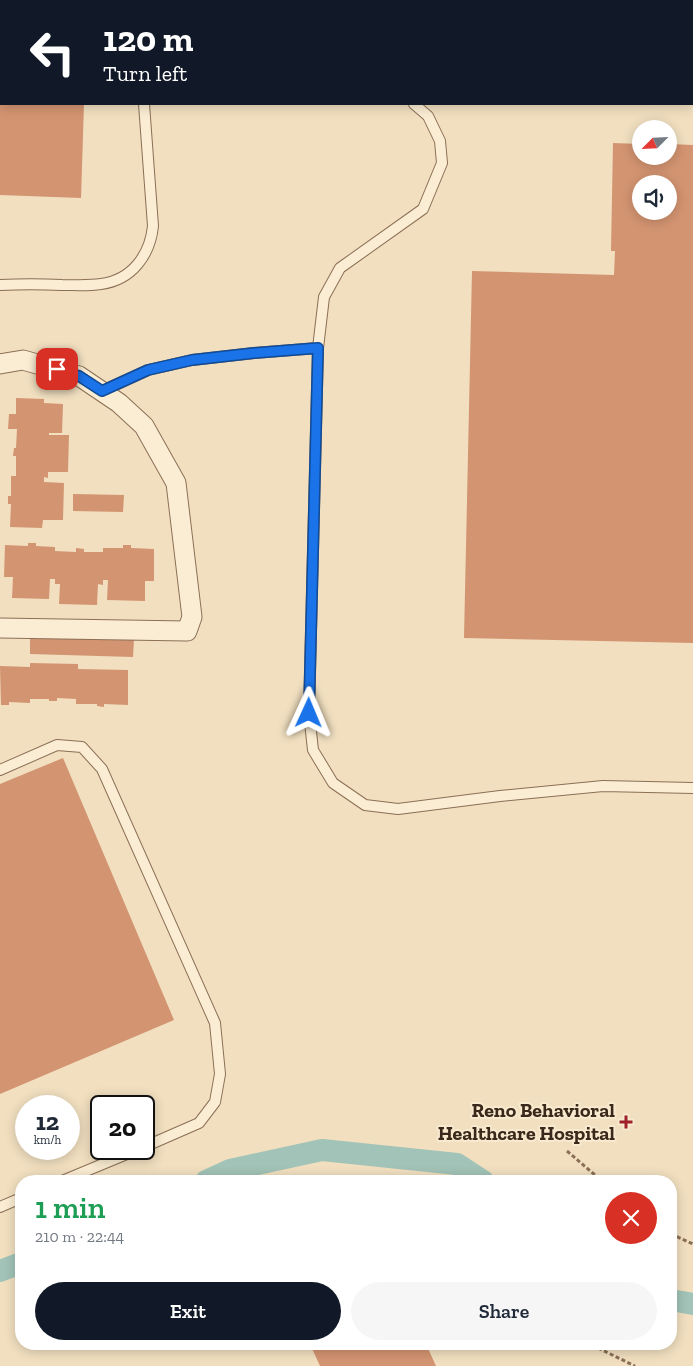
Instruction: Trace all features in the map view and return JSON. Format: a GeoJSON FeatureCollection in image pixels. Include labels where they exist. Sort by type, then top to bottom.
{"type":"FeatureCollection","features":[{"type":"Feature","properties":{"kind":"street"},"geometry":{"type":"LineString","coordinates":[[0,364],[23,360],[79,376],[119,403],[144,426],[176,483],[192,617],[187,631],[0,628]]}},
{"type":"Feature","properties":{"kind":"lane"},"geometry":{"type":"LineString","coordinates":[[0,285],[100,285],[120,279],[137,266],[149,247],[154,226],[144,105]]}},
{"type":"Feature","properties":{"kind":"lane"},"geometry":{"type":"LineString","coordinates":[[415,105],[428,116],[440,141],[442,163],[423,209],[340,268],[324,297],[318,348],[309,713],[313,750],[333,783],[365,805],[398,809],[500,796],[603,786],[693,788]]}},
{"type":"Feature","properties":{"kind":"lane"},"geometry":{"type":"LineString","coordinates":[[102,391],[148,370],[192,360],[318,348]]}},
{"type":"Feature","properties":{"kind":"lane"},"geometry":{"type":"LineString","coordinates":[[0,770],[57,745],[82,748],[102,769],[215,1023],[220,1074],[215,1102],[199,1123],[155,1142]]}},
{"type":"Feature","properties":{"kind":"lane"},"geometry":{"type":"LineString","coordinates":[[76,1175],[113,1160]]}},
{"type":"Feature","properties":{"kind":"lane"},"geometry":{"type":"LineString","coordinates":[[0,1207],[15,1201]]}},
{"type":"Feature","properties":{"kind":"path"},"geometry":{"type":"LineString","coordinates":[[567,1151],[595,1175]]}},
{"type":"Feature","properties":{"kind":"path"},"geometry":{"type":"LineString","coordinates":[[677,1237],[693,1244]]}},
{"type":"Feature","properties":{"kind":"path"},"geometry":{"type":"LineString","coordinates":[[602,1350],[635,1366]]}},
{"type":"Feature","properties":{"kind":"building"},"geometry":{"type":"Polygon","coordinates":[[[0,105],[84,105],[81,198],[0,195],[0,105]]]}},
{"type":"Feature","properties":{"kind":"building"},"geometry":{"type":"Polygon","coordinates":[[[613,143],[632,144],[632,165],[678,165],[678,144],[693,145],[693,643],[464,638],[472,271],[614,275],[615,251],[611,251],[613,143]]]}},
{"type":"Feature","properties":{"kind":"building"},"geometry":{"type":"Polygon","coordinates":[[[16,398],[44,399],[44,403],[63,404],[62,433],[49,433],[49,435],[69,435],[68,472],[48,472],[48,478],[44,477],[44,482],[64,483],[63,520],[43,520],[42,528],[10,527],[11,504],[8,504],[8,496],[11,496],[11,476],[16,476],[16,456],[13,456],[14,448],[16,448],[17,429],[8,429],[9,414],[16,414],[16,398]]]}},
{"type":"Feature","properties":{"kind":"building"},"geometry":{"type":"Polygon","coordinates":[[[73,494],[124,495],[123,512],[73,511],[73,494]]]}},
{"type":"Feature","properties":{"kind":"building"},"geometry":{"type":"Polygon","coordinates":[[[28,543],[36,543],[36,546],[55,547],[55,551],[76,552],[76,548],[84,549],[84,552],[103,552],[103,548],[123,548],[123,545],[131,545],[131,548],[154,549],[154,581],[145,581],[145,601],[107,600],[108,580],[103,580],[103,585],[98,584],[97,605],[59,604],[60,584],[55,584],[55,579],[50,579],[49,599],[12,598],[13,577],[4,577],[5,545],[28,546],[28,543]]]}},
{"type":"Feature","properties":{"kind":"building"},"geometry":{"type":"Polygon","coordinates":[[[30,636],[134,639],[133,657],[30,654],[30,636]]]}},
{"type":"Feature","properties":{"kind":"building"},"geometry":{"type":"Polygon","coordinates":[[[30,663],[78,664],[78,669],[128,670],[128,705],[104,704],[104,707],[97,706],[97,704],[76,704],[76,699],[57,698],[57,701],[30,699],[30,703],[9,702],[9,705],[1,705],[0,666],[30,667],[30,663]]]}},
{"type":"Feature","properties":{"kind":"building"},"geometry":{"type":"Polygon","coordinates":[[[63,758],[174,1020],[0,1094],[0,784],[63,758]]]}},
{"type":"Feature","properties":{"kind":"building"},"geometry":{"type":"Polygon","coordinates":[[[313,1350],[429,1350],[436,1366],[320,1366],[313,1350]]]}},
{"type":"Feature","properties":{"kind":"waterway"},"geometry":{"type":"LineString","coordinates":[[219,1175],[230,1170],[322,1150],[457,1164],[474,1175]]}},
{"type":"Feature","properties":{"kind":"waterway"},"geometry":{"type":"LineString","coordinates":[[0,1271],[15,1265]]}},
{"type":"Feature","properties":{"kind":"waterway"},"geometry":{"type":"LineString","coordinates":[[677,1301],[693,1304]]}},
{"type":"Feature","properties":{"kind":"place","name":"Reno Behavioral Healthcare Hospital"},"geometry":{"type":"Point","coordinates":[626,1122]}},
{"type":"Feature","properties":{"kind":"route"},"geometry":{"type":"LineString","coordinates":[[57,369],[79,376],[102,391],[148,370],[192,360],[318,348],[309,713]]}}]}
